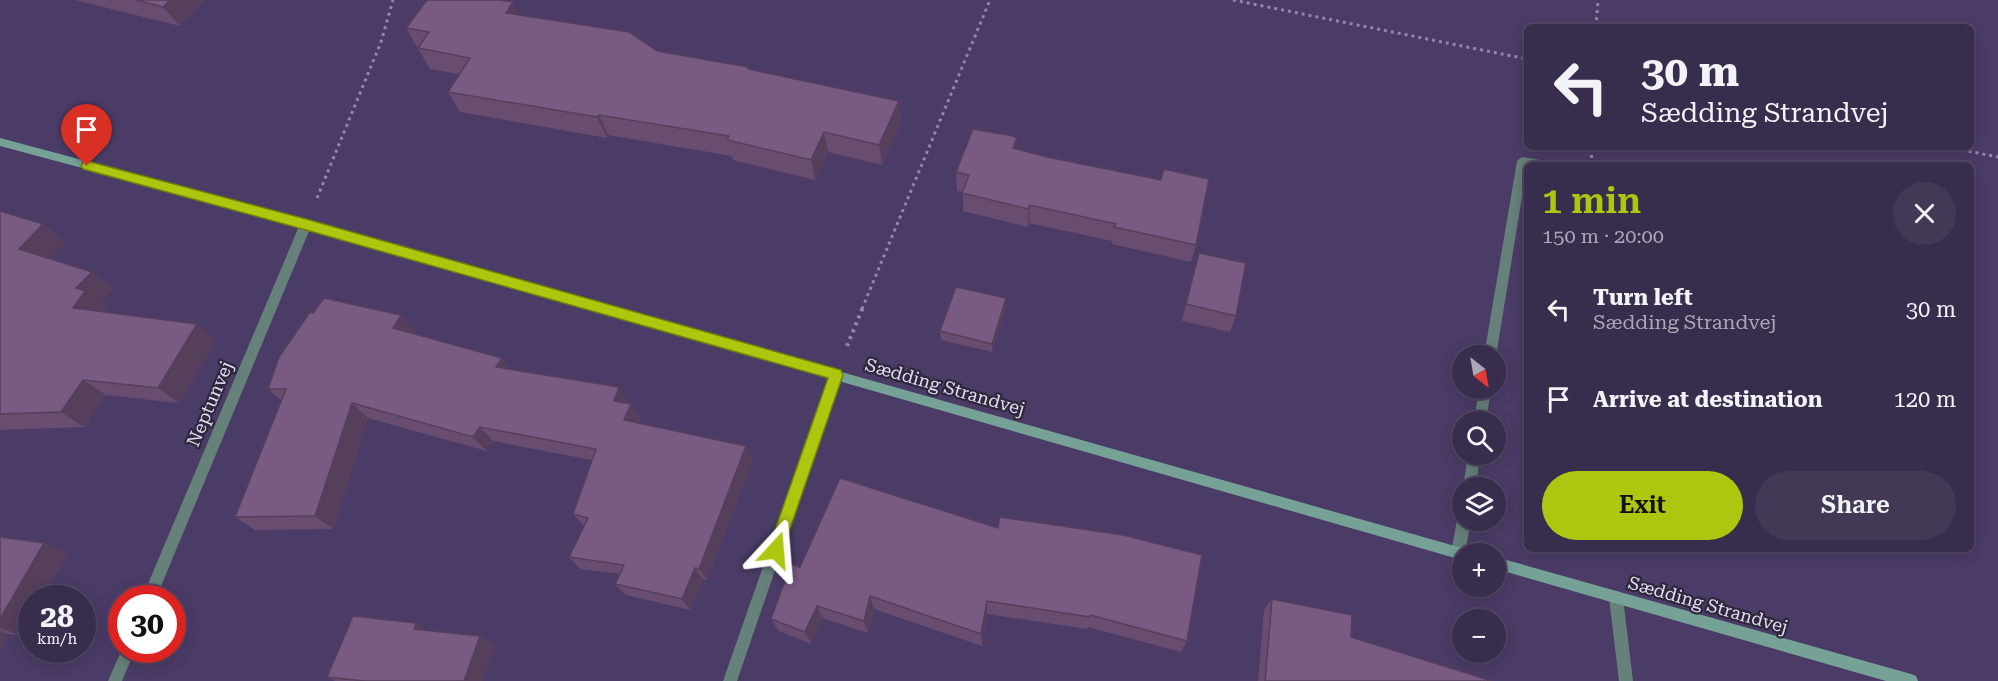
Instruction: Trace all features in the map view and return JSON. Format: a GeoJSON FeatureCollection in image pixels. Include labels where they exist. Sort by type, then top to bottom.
{"type":"FeatureCollection","features":[{"type":"Feature","properties":{"kind":"street","name":"Sædding Strandvej"},"geometry":{"type":"LineString","coordinates":[[0,142],[306,224],[1452,551]]}},
{"type":"Feature","properties":{"kind":"street"},"geometry":{"type":"LineString","coordinates":[[1492,345],[1522,161],[1528,162]]}},
{"type":"Feature","properties":{"kind":"street","name":"Neptunvej"},"geometry":{"type":"LineString","coordinates":[[154,585],[306,224]]}},
{"type":"Feature","properties":{"kind":"street"},"geometry":{"type":"LineString","coordinates":[[730,681],[836,375]]}},
{"type":"Feature","properties":{"kind":"street","name":"Sædding Strandvej"},"geometry":{"type":"LineString","coordinates":[[1506,566],[1911,681]]}},
{"type":"Feature","properties":{"kind":"street"},"geometry":{"type":"LineString","coordinates":[[1616,598],[1626,681]]}},
{"type":"Feature","properties":{"kind":"street"},"geometry":{"type":"LineString","coordinates":[[115,681],[123,663]]}},
{"type":"Feature","properties":{"kind":"path"},"geometry":{"type":"LineString","coordinates":[[306,224],[381,42],[393,0]]}},
{"type":"Feature","properties":{"kind":"path"},"geometry":{"type":"LineString","coordinates":[[836,375],[990,0]]}},
{"type":"Feature","properties":{"kind":"path"},"geometry":{"type":"LineString","coordinates":[[1233,0],[1524,58]]}},
{"type":"Feature","properties":{"kind":"path"},"geometry":{"type":"LineString","coordinates":[[1596,24],[1598,0]]}},
{"type":"Feature","properties":{"kind":"path"},"geometry":{"type":"LineString","coordinates":[[1962,150],[1998,158]]}},
{"type":"Feature","properties":{"kind":"building"},"geometry":{"type":"Polygon","coordinates":[[[136,0],[170,0],[163,7],[136,0]]]}},
{"type":"Feature","properties":{"kind":"building"},"geometry":{"type":"Polygon","coordinates":[[[427,0],[513,2],[506,13],[629,32],[657,51],[748,67],[748,69],[899,101],[879,145],[824,132],[811,160],[727,140],[729,136],[448,92],[470,58],[418,48],[429,32],[406,28],[427,0]]]}},
{"type":"Feature","properties":{"kind":"building"},"geometry":{"type":"Polygon","coordinates":[[[973,129],[1013,136],[1017,138],[1013,148],[1047,157],[1161,180],[1164,169],[1209,179],[1196,245],[1114,227],[1116,224],[1030,205],[1028,209],[962,193],[969,175],[956,172],[973,129]]]}},
{"type":"Feature","properties":{"kind":"building"},"geometry":{"type":"Polygon","coordinates":[[[0,211],[43,224],[19,249],[92,272],[76,288],[85,291],[73,308],[197,324],[158,388],[83,380],[61,412],[0,414],[0,211]]]}},
{"type":"Feature","properties":{"kind":"building"},"geometry":{"type":"Polygon","coordinates":[[[1199,253],[1246,263],[1236,316],[1186,304],[1199,253]]]}},
{"type":"Feature","properties":{"kind":"building"},"geometry":{"type":"Polygon","coordinates":[[[956,287],[1006,298],[992,344],[940,331],[956,287]]]}},
{"type":"Feature","properties":{"kind":"building"},"geometry":{"type":"Polygon","coordinates":[[[324,298],[401,315],[393,328],[502,358],[496,367],[619,387],[614,401],[631,404],[624,420],[746,446],[699,569],[695,568],[682,599],[615,584],[624,565],[569,557],[588,518],[573,514],[596,449],[480,427],[473,437],[352,403],[315,516],[235,517],[286,389],[268,389],[279,357],[310,312],[313,313],[324,298]]]}},
{"type":"Feature","properties":{"kind":"building"},"geometry":{"type":"Polygon","coordinates":[[[840,478],[998,528],[1000,517],[1123,535],[1202,555],[1187,641],[1090,615],[1090,617],[987,601],[981,634],[870,596],[864,621],[817,606],[805,632],[771,619],[791,564],[800,567],[840,478]]]}},
{"type":"Feature","properties":{"kind":"building"},"geometry":{"type":"Polygon","coordinates":[[[0,537],[44,543],[18,585],[0,619],[0,537]]]}},
{"type":"Feature","properties":{"kind":"building"},"geometry":{"type":"Polygon","coordinates":[[[1272,599],[1352,615],[1351,637],[1492,681],[1265,681],[1272,599]]]}},
{"type":"Feature","properties":{"kind":"building"},"geometry":{"type":"Polygon","coordinates":[[[353,616],[416,623],[414,629],[480,636],[464,681],[364,681],[327,677],[353,616]]]}},
{"type":"Feature","properties":{"kind":"route"},"geometry":{"type":"LineString","coordinates":[[87,166],[306,224],[836,375],[776,550]]}}]}
